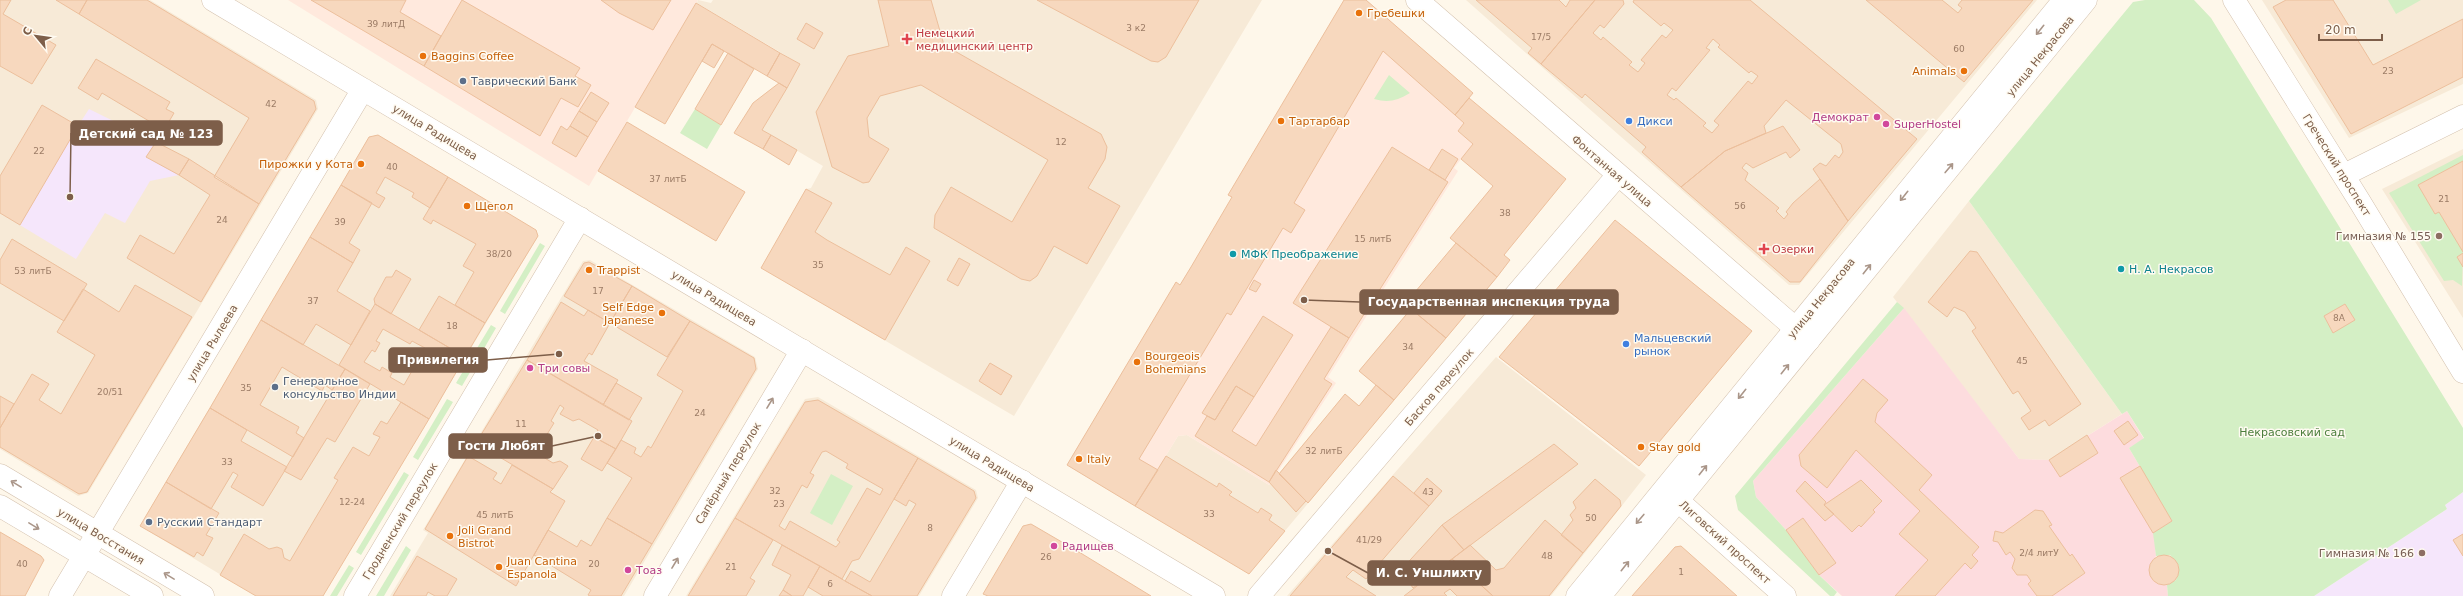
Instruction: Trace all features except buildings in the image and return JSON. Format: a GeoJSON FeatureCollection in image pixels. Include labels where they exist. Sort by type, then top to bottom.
{"type":"FeatureCollection","features":[{"type":"Feature","properties":{"kind":"street","name":"улица Радищева"},"geometry":{"type":"LineString","coordinates":[[213,0],[1214,596]]}},
{"type":"Feature","properties":{"kind":"street","name":"Фонтанная улица"},"geometry":{"type":"LineString","coordinates":[[1417,0],[1617,176],[1802,334]]}},
{"type":"Feature","properties":{"kind":"street","name":"улица Некрасова"},"geometry":{"type":"LineString","coordinates":[[1577,596],[1671,495],[1802,334],[2064,0]]}},
{"type":"Feature","properties":{"kind":"street","name":"улица Некрасова"},"geometry":{"type":"LineString","coordinates":[[1802,334],[2086,0]]}},
{"type":"Feature","properties":{"kind":"street","name":"Греческий проспект"},"geometry":{"type":"LineString","coordinates":[[2234,0],[2344,175],[2463,372]]}},
{"type":"Feature","properties":{"kind":"street","name":"улица Рылеева"},"geometry":{"type":"LineString","coordinates":[[60,596],[363,89]]}},
{"type":"Feature","properties":{"kind":"street"},"geometry":{"type":"LineString","coordinates":[[2344,175],[2463,116]]}},
{"type":"Feature","properties":{"kind":"street","name":"Басков переулок"},"geometry":{"type":"LineString","coordinates":[[1259,596],[1617,176]]}},
{"type":"Feature","properties":{"kind":"street","name":"Гродненский переулок"},"geometry":{"type":"LineString","coordinates":[[355,596],[580,218]]}},
{"type":"Feature","properties":{"kind":"street","name":"Сапёрный переулок"},"geometry":{"type":"LineString","coordinates":[[655,596],[802,350]]}},
{"type":"Feature","properties":{"kind":"street","name":"улица Восстания"},"geometry":{"type":"LineString","coordinates":[[0,475],[203,596]]}},
{"type":"Feature","properties":{"kind":"street"},"geometry":{"type":"LineString","coordinates":[[953,596],[1022,481]]}},
{"type":"Feature","properties":{"kind":"street","name":"улица Некрасова"},"geometry":{"type":"LineString","coordinates":[[1600,596],[1671,495]]}},
{"type":"Feature","properties":{"kind":"street","name":"Лиговский проспект"},"geometry":{"type":"LineString","coordinates":[[1671,495],[1785,596]]}},
{"type":"Feature","properties":{"kind":"street"},"geometry":{"type":"LineString","coordinates":[[0,506],[152,596]]}},
{"type":"Feature","properties":{"kind":"shaded area"},"geometry":{"type":"Polygon","coordinates":[[[0,0],[150,0],[316,100],[318,109],[88,493],[78,496],[0,449],[0,0]]]}},
{"type":"Feature","properties":{"kind":"shaded area"},"geometry":{"type":"Polygon","coordinates":[[[288,0],[698,0],[589,186],[288,0]]]}},
{"type":"Feature","properties":{"kind":"shaded area"},"geometry":{"type":"Polygon","coordinates":[[[698,0],[711,3],[713,0],[1262,0],[1014,416],[761,268],[806,189],[811,188],[823,166],[762,130],[800,64],[697,3],[698,0]]]}},
{"type":"Feature","properties":{"kind":"shaded area"},"geometry":{"type":"Polygon","coordinates":[[[1344,0],[1366,0],[1473,93],[1455,115],[1464,123],[1458,131],[1473,144],[1454,168],[1458,171],[1328,377],[1336,383],[1269,485],[1187,435],[1178,436],[1135,506],[1067,465],[1176,282],[1180,285],[1191,267],[1232,198],[1228,195],[1344,0]]]}},
{"type":"Feature","properties":{"kind":"shaded area"},"geometry":{"type":"Polygon","coordinates":[[[1466,0],[2037,0],[1799,285],[1789,285],[1466,0]]]}},
{"type":"Feature","properties":{"kind":"shaded area"},"geometry":{"type":"Polygon","coordinates":[[[2262,0],[2463,0],[2463,84],[2349,138],[2262,0]]]}},
{"type":"Feature","properties":{"kind":"shaded area"},"geometry":{"type":"Polygon","coordinates":[[[42,105],[78,126],[89,109],[156,142],[147,157],[179,175],[150,181],[125,223],[105,213],[76,259],[0,213],[0,176],[42,105]]]}},
{"type":"Feature","properties":{"kind":"shaded area"},"geometry":{"type":"Polygon","coordinates":[[[378,135],[536,230],[538,236],[323,596],[256,596],[140,526],[369,137],[378,135]]]}},
{"type":"Feature","properties":{"kind":"shaded area","name":"Гимназия № 155"},"geometry":{"type":"Polygon","coordinates":[[[2463,149],[2463,318],[2382,189],[2463,149]]]}},
{"type":"Feature","properties":{"kind":"shaded area"},"geometry":{"type":"Polygon","coordinates":[[[1969,201],[2122,414],[2049,460],[2019,459],[1893,297],[1969,201]]]}},
{"type":"Feature","properties":{"kind":"shaded area"},"geometry":{"type":"Polygon","coordinates":[[[1456,243],[1497,277],[1249,574],[1135,506],[1178,436],[1187,435],[1269,485],[1345,394],[1359,406],[1376,385],[1359,371],[1410,309],[1405,304],[1456,243]]]}},
{"type":"Feature","properties":{"kind":"shaded area"},"geometry":{"type":"Polygon","coordinates":[[[590,260],[755,357],[758,369],[624,596],[390,596],[428,533],[423,530],[583,261],[590,260]]]}},
{"type":"Feature","properties":{"kind":"shaded area"},"geometry":{"type":"Polygon","coordinates":[[[1904,308],[2019,459],[2049,460],[2127,411],[2144,439],[2129,448],[2172,521],[2154,533],[2156,556],[2149,568],[2154,581],[2167,585],[2168,596],[1842,596],[1819,575],[1786,530],[1756,497],[1753,481],[1904,308]]]}},
{"type":"Feature","properties":{"kind":"shaded area"},"geometry":{"type":"Polygon","coordinates":[[[1496,357],[1646,475],[1551,596],[1287,596],[1496,357]]]}},
{"type":"Feature","properties":{"kind":"shaded area"},"geometry":{"type":"Polygon","coordinates":[[[818,397],[976,490],[978,498],[919,596],[686,596],[805,399],[818,397]]]}},
{"type":"Feature","properties":{"kind":"shaded area","name":"Гимназия № 166"},"geometry":{"type":"Polygon","coordinates":[[[2463,492],[2463,596],[2314,596],[2447,509],[2445,505],[2463,492]]]}},
{"type":"Feature","properties":{"kind":"green space","name":"Некрасовский сад"},"geometry":{"type":"Polygon","coordinates":[[[2145,0],[2194,0],[2211,18],[2463,428],[2463,492],[2445,505],[2447,509],[2314,596],[2168,596],[2167,585],[2176,580],[2179,566],[2170,555],[2156,556],[2153,533],[2172,521],[2129,448],[2144,438],[2127,411],[2122,414],[1969,201],[2133,2],[2145,0]]]}},
{"type":"Feature","properties":{"kind":"green space"},"geometry":{"type":"Polygon","coordinates":[[[2388,0],[2421,0],[2396,14],[2388,0]]]}},
{"type":"Feature","properties":{"kind":"green space"},"geometry":{"type":"Polygon","coordinates":[[[1389,75],[1410,93],[1401,98],[1392,100],[1384,101],[1374,99],[1389,75]]]}},
{"type":"Feature","properties":{"kind":"green space"},"geometry":{"type":"Polygon","coordinates":[[[695,109],[721,125],[707,149],[680,133],[695,109]]]}},
{"type":"Feature","properties":{"kind":"green space","name":"Гимназия № 155"},"geometry":{"type":"Polygon","coordinates":[[[2463,155],[2463,161],[2418,185],[2435,214],[2439,212],[2463,252],[2462,286],[2453,280],[2444,281],[2389,193],[2463,155]]]}},
{"type":"Feature","properties":{"kind":"green space"},"geometry":{"type":"Polygon","coordinates":[[[540,243],[545,246],[505,314],[500,311],[540,243]]]}},
{"type":"Feature","properties":{"kind":"green space"},"geometry":{"type":"Polygon","coordinates":[[[1897,302],[1904,308],[1753,481],[1756,497],[1786,530],[1819,575],[1837,592],[1834,596],[1830,596],[1738,510],[1735,496],[1897,302]]]}},
{"type":"Feature","properties":{"kind":"green space"},"geometry":{"type":"Polygon","coordinates":[[[491,325],[496,328],[462,386],[456,383],[491,325]]]}},
{"type":"Feature","properties":{"kind":"green space"},"geometry":{"type":"Polygon","coordinates":[[[447,399],[453,402],[418,460],[413,457],[447,399]]]}},
{"type":"Feature","properties":{"kind":"green space"},"geometry":{"type":"Polygon","coordinates":[[[404,472],[409,475],[361,555],[356,552],[404,472]]]}},
{"type":"Feature","properties":{"kind":"green space"},"geometry":{"type":"Polygon","coordinates":[[[831,474],[853,486],[832,525],[810,513],[831,474]]]}},
{"type":"Feature","properties":{"kind":"green space"},"geometry":{"type":"Polygon","coordinates":[[[406,546],[411,550],[384,596],[376,596],[406,546]]]}},
{"type":"Feature","properties":{"kind":"green space"},"geometry":{"type":"Polygon","coordinates":[[[349,565],[354,568],[337,596],[330,596],[349,565]]]}},
{"type":"Feature","properties":{"kind":"place","name":"Гребешки"},"geometry":{"type":"Point","coordinates":[1359,13]}},
{"type":"Feature","properties":{"kind":"place","name":"Немецкий медицинский центр"},"geometry":{"type":"Point","coordinates":[907,39]}},
{"type":"Feature","properties":{"kind":"place","name":"Baggins Coffee"},"geometry":{"type":"Point","coordinates":[423,56]}},
{"type":"Feature","properties":{"kind":"place","name":"Animals"},"geometry":{"type":"Point","coordinates":[1964,71]}},
{"type":"Feature","properties":{"kind":"place","name":"Таврический Банк"},"geometry":{"type":"Point","coordinates":[463,81]}},
{"type":"Feature","properties":{"kind":"place","name":"Демократ"},"geometry":{"type":"Point","coordinates":[1877,117]}},
{"type":"Feature","properties":{"kind":"place","name":"Тартарбар"},"geometry":{"type":"Point","coordinates":[1281,121]}},
{"type":"Feature","properties":{"kind":"place","name":"Дикси"},"geometry":{"type":"Point","coordinates":[1629,121]}},
{"type":"Feature","properties":{"kind":"place","name":"SuperHostel"},"geometry":{"type":"Point","coordinates":[1886,124]}},
{"type":"Feature","properties":{"kind":"place","name":"Пирожки у Кота"},"geometry":{"type":"Point","coordinates":[361,164]}},
{"type":"Feature","properties":{"kind":"place","name":"Детский сад № 123"},"geometry":{"type":"Point","coordinates":[70,197]}},
{"type":"Feature","properties":{"kind":"place","name":"Щегол"},"geometry":{"type":"Point","coordinates":[467,206]}},
{"type":"Feature","properties":{"kind":"place","name":"Гимназия № 155"},"geometry":{"type":"Point","coordinates":[2439,236]}},
{"type":"Feature","properties":{"kind":"place","name":"Озерки"},"geometry":{"type":"Point","coordinates":[1764,249]}},
{"type":"Feature","properties":{"kind":"place","name":"МФК Преображение"},"geometry":{"type":"Point","coordinates":[1233,254]}},
{"type":"Feature","properties":{"kind":"place","name":"Н. А. Некрасов"},"geometry":{"type":"Point","coordinates":[2121,269]}},
{"type":"Feature","properties":{"kind":"place","name":"Trappist"},"geometry":{"type":"Point","coordinates":[589,270]}},
{"type":"Feature","properties":{"kind":"place","name":"Государственная инспекция труда"},"geometry":{"type":"Point","coordinates":[1304,300]}},
{"type":"Feature","properties":{"kind":"place","name":"Self Edge Japanese"},"geometry":{"type":"Point","coordinates":[662,313]}},
{"type":"Feature","properties":{"kind":"place","name":"Мальцевский рынок"},"geometry":{"type":"Point","coordinates":[1626,344]}},
{"type":"Feature","properties":{"kind":"place","name":"Привилегия"},"geometry":{"type":"Point","coordinates":[559,354]}},
{"type":"Feature","properties":{"kind":"place","name":"Bourgeois Bohemians"},"geometry":{"type":"Point","coordinates":[1137,362]}},
{"type":"Feature","properties":{"kind":"place","name":"Три совы"},"geometry":{"type":"Point","coordinates":[530,368]}},
{"type":"Feature","properties":{"kind":"place","name":"Генеральное консульство Индии"},"geometry":{"type":"Point","coordinates":[275,387]}},
{"type":"Feature","properties":{"kind":"place","name":"Гости Любят"},"geometry":{"type":"Point","coordinates":[598,436]}},
{"type":"Feature","properties":{"kind":"place","name":"Stay gold"},"geometry":{"type":"Point","coordinates":[1641,447]}},
{"type":"Feature","properties":{"kind":"place","name":"Italy"},"geometry":{"type":"Point","coordinates":[1079,459]}},
{"type":"Feature","properties":{"kind":"place","name":"Русский Стандарт"},"geometry":{"type":"Point","coordinates":[149,522]}},
{"type":"Feature","properties":{"kind":"place","name":"Joli Grand Bistrot"},"geometry":{"type":"Point","coordinates":[450,536]}},
{"type":"Feature","properties":{"kind":"place","name":"Радищев"},"geometry":{"type":"Point","coordinates":[1054,546]}},
{"type":"Feature","properties":{"kind":"place","name":"И. С. Уншлихту"},"geometry":{"type":"Point","coordinates":[1328,551]}},
{"type":"Feature","properties":{"kind":"place","name":"Гимназия № 166"},"geometry":{"type":"Point","coordinates":[2422,553]}},
{"type":"Feature","properties":{"kind":"place","name":"Juan Cantina Espanola"},"geometry":{"type":"Point","coordinates":[499,567]}},
{"type":"Feature","properties":{"kind":"place","name":"Тоаз"},"geometry":{"type":"Point","coordinates":[628,570]}}]}
